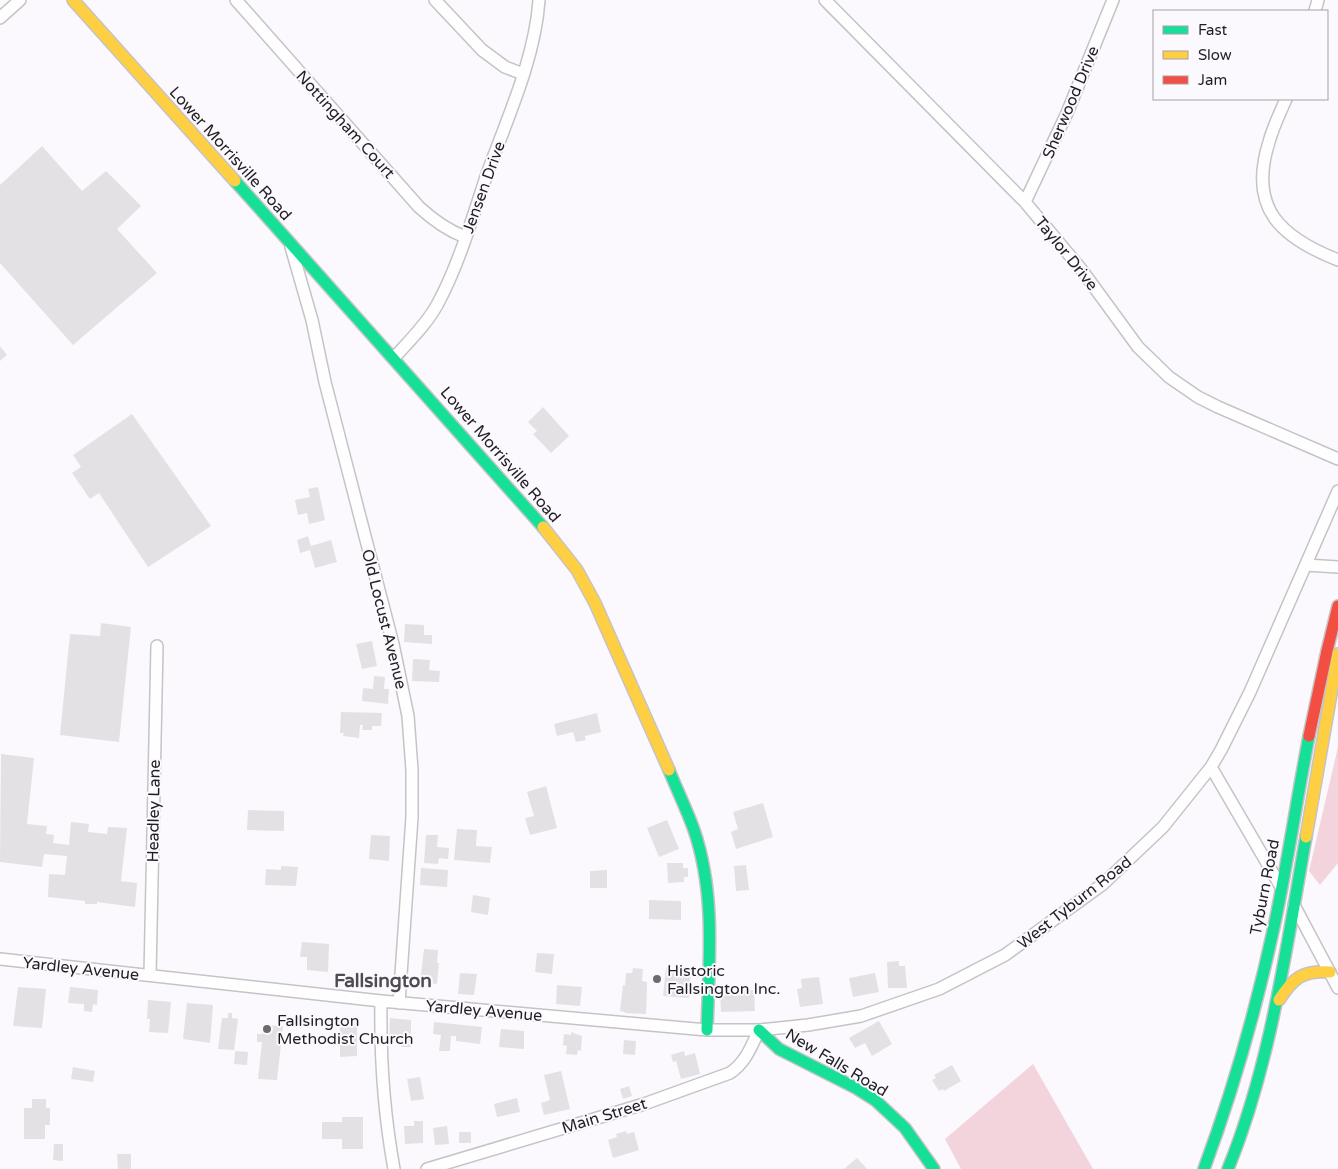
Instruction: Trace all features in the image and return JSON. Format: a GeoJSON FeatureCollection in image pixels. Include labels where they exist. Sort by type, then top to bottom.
{"type":"FeatureCollection","features":[{"type":"Feature","properties":{"kind":"street"},"geometry":{"type":"LineString","coordinates":[[0,18],[20,0]]}},
{"type":"Feature","properties":{"kind":"street","name":"Lower Morrisville Road"},"geometry":{"type":"LineString","coordinates":[[73,0],[394,358],[559,545],[577,570],[602,617],[694,830],[703,862],[710,929],[707,1030]]}},
{"type":"Feature","properties":{"kind":"street","name":"Nottingham Court"},"geometry":{"type":"LineString","coordinates":[[236,0],[419,207],[450,231],[465,237]]}},
{"type":"Feature","properties":{"kind":"street"},"geometry":{"type":"LineString","coordinates":[[436,0],[487,55],[505,67],[523,74]]}},
{"type":"Feature","properties":{"kind":"street","name":"Jensen Drive"},"geometry":{"type":"LineString","coordinates":[[394,358],[436,308],[443,293],[523,74],[534,38],[539,0]]}},
{"type":"Feature","properties":{"kind":"street","name":"Sherwood Drive"},"geometry":{"type":"LineString","coordinates":[[1025,202],[1067,113],[1113,0]]}},
{"type":"Feature","properties":{"kind":"street","name":"Taylor Drive"},"geometry":{"type":"LineString","coordinates":[[832,2],[1025,202],[1081,268],[1138,347],[1169,377],[1198,397],[1218,407],[1338,459]]}},
{"type":"Feature","properties":{"kind":"street"},"geometry":{"type":"LineString","coordinates":[[1286,100],[1268,142],[1263,185],[1267,204],[1272,216],[1288,234],[1318,252],[1338,260]]}},
{"type":"Feature","properties":{"kind":"street","name":"Old Locust Avenue"},"geometry":{"type":"LineString","coordinates":[[290,244],[312,320],[334,418],[393,644],[408,716],[412,770],[412,817],[399,1003]]}},
{"type":"Feature","properties":{"kind":"street","name":"West Tyburn Road"},"geometry":{"type":"LineString","coordinates":[[759,1030],[808,1026],[862,1016],[939,989],[997,959],[1103,884],[1163,828],[1211,767],[1235,725],[1338,490]]}},
{"type":"Feature","properties":{"kind":"street"},"geometry":{"type":"LineString","coordinates":[[1306,565],[1338,567]]}},
{"type":"Feature","properties":{"kind":"street","name":"Tyburn Road"},"geometry":{"type":"LineString","coordinates":[[1204,1169],[1244,1051],[1266,966],[1314,707],[1338,606]]}},
{"type":"Feature","properties":{"kind":"street","name":"Headley Lane"},"geometry":{"type":"LineString","coordinates":[[150,975],[157,646]]}},
{"type":"Feature","properties":{"kind":"street","name":"Tyburn Road"},"geometry":{"type":"LineString","coordinates":[[1228,1169],[1245,1124],[1261,1072],[1276,1005],[1338,654]]}},
{"type":"Feature","properties":{"kind":"street"},"geometry":{"type":"LineString","coordinates":[[1211,767],[1281,887]]}},
{"type":"Feature","properties":{"kind":"street"},"geometry":{"type":"LineString","coordinates":[[1294,904],[1338,988]]}},
{"type":"Feature","properties":{"kind":"street","name":"Yardley Avenue"},"geometry":{"type":"LineString","coordinates":[[0,959],[399,1003],[707,1030],[759,1030]]}},
{"type":"Feature","properties":{"kind":"street"},"geometry":{"type":"LineString","coordinates":[[1276,1005],[1293,980],[1302,974],[1319,971],[1330,972]]}},
{"type":"Feature","properties":{"kind":"street"},"geometry":{"type":"LineString","coordinates":[[381,1001],[380,1040],[387,1129],[394,1169]]}},
{"type":"Feature","properties":{"kind":"street","name":"Main Street"},"geometry":{"type":"LineString","coordinates":[[427,1169],[644,1104],[730,1072],[747,1057],[759,1030]]}},
{"type":"Feature","properties":{"kind":"street","name":"New Falls Road"},"geometry":{"type":"LineString","coordinates":[[759,1030],[779,1049],[875,1100],[905,1128],[934,1169]]}},
{"type":"Feature","properties":{"kind":"shaded area"},"geometry":{"type":"Polygon","coordinates":[[[1338,747],[1338,863],[1320,885],[1309,871],[1338,747]]]}},
{"type":"Feature","properties":{"kind":"shaded area"},"geometry":{"type":"Polygon","coordinates":[[[1033,1064],[1093,1169],[961,1169],[945,1139],[1033,1064]]]}},
{"type":"Feature","properties":{"kind":"building"},"geometry":{"type":"Polygon","coordinates":[[[42,146],[82,191],[106,171],[141,206],[117,229],[157,273],[73,345],[0,263],[0,185],[42,146]]]}},
{"type":"Feature","properties":{"kind":"building"},"geometry":{"type":"Polygon","coordinates":[[[0,346],[7,355],[0,361],[0,346]]]}},
{"type":"Feature","properties":{"kind":"building"},"geometry":{"type":"Polygon","coordinates":[[[543,407],[569,436],[551,453],[533,434],[537,431],[528,422],[543,407]]]}},
{"type":"Feature","properties":{"kind":"building"},"geometry":{"type":"Polygon","coordinates":[[[132,414],[211,526],[148,567],[99,493],[90,499],[72,473],[81,467],[73,455],[132,414]]]}},
{"type":"Feature","properties":{"kind":"building"},"geometry":{"type":"Polygon","coordinates":[[[318,487],[325,520],[309,524],[307,513],[298,515],[295,500],[310,497],[308,489],[318,487]]]}},
{"type":"Feature","properties":{"kind":"building"},"geometry":{"type":"Polygon","coordinates":[[[308,536],[311,546],[331,540],[337,562],[315,568],[310,550],[300,553],[297,540],[308,536]]]}},
{"type":"Feature","properties":{"kind":"building"},"geometry":{"type":"Polygon","coordinates":[[[101,623],[131,627],[119,742],[60,735],[70,634],[100,636],[101,623]]]}},
{"type":"Feature","properties":{"kind":"building"},"geometry":{"type":"Polygon","coordinates":[[[405,624],[424,625],[424,635],[432,635],[432,644],[404,642],[405,624]]]}},
{"type":"Feature","properties":{"kind":"building"},"geometry":{"type":"Polygon","coordinates":[[[372,641],[377,666],[362,669],[356,644],[372,641]]]}},
{"type":"Feature","properties":{"kind":"building"},"geometry":{"type":"Polygon","coordinates":[[[413,659],[430,660],[429,670],[440,671],[439,682],[412,681],[413,659]]]}},
{"type":"Feature","properties":{"kind":"building"},"geometry":{"type":"Polygon","coordinates":[[[374,676],[385,677],[384,689],[389,689],[388,704],[362,701],[363,688],[373,689],[374,676]]]}},
{"type":"Feature","properties":{"kind":"building"},"geometry":{"type":"Polygon","coordinates":[[[341,712],[382,713],[381,726],[372,726],[372,730],[362,730],[363,725],[360,725],[359,738],[343,736],[344,733],[340,733],[341,712]]]}},
{"type":"Feature","properties":{"kind":"building"},"geometry":{"type":"Polygon","coordinates":[[[597,713],[601,732],[585,736],[586,740],[576,742],[573,732],[557,736],[554,724],[597,713]]]}},
{"type":"Feature","properties":{"kind":"building"},"geometry":{"type":"Polygon","coordinates":[[[1,754],[34,758],[27,824],[47,826],[46,834],[54,835],[53,843],[69,845],[71,822],[89,824],[88,832],[107,834],[108,827],[127,828],[121,881],[137,883],[135,907],[97,902],[97,904],[85,904],[85,901],[48,897],[49,874],[65,875],[67,856],[44,854],[42,867],[0,862],[1,754]]]}},
{"type":"Feature","properties":{"kind":"building"},"geometry":{"type":"Polygon","coordinates":[[[546,786],[557,828],[530,835],[525,818],[534,816],[527,792],[546,786]]]}},
{"type":"Feature","properties":{"kind":"building"},"geometry":{"type":"Polygon","coordinates":[[[763,803],[773,837],[736,849],[731,832],[738,829],[733,812],[763,803]]]}},
{"type":"Feature","properties":{"kind":"building"},"geometry":{"type":"Polygon","coordinates":[[[248,810],[284,811],[284,831],[247,830],[248,810]]]}},
{"type":"Feature","properties":{"kind":"building"},"geometry":{"type":"Polygon","coordinates":[[[667,820],[679,849],[659,857],[647,828],[667,820]]]}},
{"type":"Feature","properties":{"kind":"building"},"geometry":{"type":"Polygon","coordinates":[[[457,829],[477,830],[476,846],[492,847],[490,863],[454,860],[457,829]]]}},
{"type":"Feature","properties":{"kind":"building"},"geometry":{"type":"Polygon","coordinates":[[[371,835],[390,836],[389,861],[369,859],[371,835]]]}},
{"type":"Feature","properties":{"kind":"building"},"geometry":{"type":"Polygon","coordinates":[[[426,835],[438,835],[437,847],[449,848],[448,859],[439,858],[438,864],[424,863],[426,835]]]}},
{"type":"Feature","properties":{"kind":"building"},"geometry":{"type":"Polygon","coordinates":[[[667,863],[683,863],[683,868],[688,868],[688,877],[684,877],[684,882],[668,883],[667,863]]]}},
{"type":"Feature","properties":{"kind":"building"},"geometry":{"type":"Polygon","coordinates":[[[746,865],[749,890],[736,891],[734,866],[746,865]]]}},
{"type":"Feature","properties":{"kind":"building"},"geometry":{"type":"Polygon","coordinates":[[[281,866],[298,867],[296,886],[265,885],[266,869],[281,870],[281,866]]]}},
{"type":"Feature","properties":{"kind":"building"},"geometry":{"type":"Polygon","coordinates":[[[421,868],[448,870],[447,887],[420,885],[421,868]]]}},
{"type":"Feature","properties":{"kind":"building"},"geometry":{"type":"Polygon","coordinates":[[[607,870],[607,888],[590,888],[590,871],[607,870]]]}},
{"type":"Feature","properties":{"kind":"building"},"geometry":{"type":"Polygon","coordinates":[[[473,895],[490,898],[488,915],[471,912],[473,895]]]}},
{"type":"Feature","properties":{"kind":"building"},"geometry":{"type":"Polygon","coordinates":[[[649,900],[681,901],[681,920],[649,919],[649,900]]]}},
{"type":"Feature","properties":{"kind":"building"},"geometry":{"type":"Polygon","coordinates":[[[302,942],[329,944],[328,972],[307,970],[307,957],[300,957],[302,942]]]}},
{"type":"Feature","properties":{"kind":"building"},"geometry":{"type":"Polygon","coordinates":[[[424,949],[438,950],[437,984],[420,982],[424,949]]]}},
{"type":"Feature","properties":{"kind":"building"},"geometry":{"type":"Polygon","coordinates":[[[537,953],[554,954],[552,974],[535,972],[537,953]]]}},
{"type":"Feature","properties":{"kind":"building"},"geometry":{"type":"Polygon","coordinates":[[[899,961],[899,966],[905,966],[907,988],[888,988],[887,962],[899,961]]]}},
{"type":"Feature","properties":{"kind":"building"},"geometry":{"type":"Polygon","coordinates":[[[633,968],[643,969],[642,981],[647,982],[646,1014],[620,1011],[626,973],[632,973],[633,968]]]}},
{"type":"Feature","properties":{"kind":"building"},"geometry":{"type":"Polygon","coordinates":[[[666,968],[691,971],[689,998],[663,996],[666,968]]]}},
{"type":"Feature","properties":{"kind":"building"},"geometry":{"type":"Polygon","coordinates":[[[460,973],[477,974],[474,995],[458,994],[460,973]]]}},
{"type":"Feature","properties":{"kind":"building"},"geometry":{"type":"Polygon","coordinates":[[[875,973],[879,992],[853,997],[849,978],[875,973]]]}},
{"type":"Feature","properties":{"kind":"building"},"geometry":{"type":"Polygon","coordinates":[[[819,977],[823,1004],[800,1007],[797,989],[802,988],[801,979],[819,977]]]}},
{"type":"Feature","properties":{"kind":"building"},"geometry":{"type":"Polygon","coordinates":[[[557,985],[582,987],[580,1006],[556,1004],[557,985]]]}},
{"type":"Feature","properties":{"kind":"building"},"geometry":{"type":"Polygon","coordinates":[[[18,987],[46,989],[42,1028],[13,1026],[18,987]]]}},
{"type":"Feature","properties":{"kind":"building"},"geometry":{"type":"Polygon","coordinates":[[[70,987],[98,990],[97,1005],[93,1004],[92,1012],[84,1011],[84,1004],[68,1003],[70,987]]]}},
{"type":"Feature","properties":{"kind":"building"},"geometry":{"type":"Polygon","coordinates":[[[754,990],[755,1011],[721,1012],[720,992],[754,990]]]}},
{"type":"Feature","properties":{"kind":"building"},"geometry":{"type":"Polygon","coordinates":[[[148,1000],[171,1002],[168,1033],[149,1032],[150,1019],[147,1019],[148,1000]]]}},
{"type":"Feature","properties":{"kind":"building"},"geometry":{"type":"Polygon","coordinates":[[[187,1003],[213,1005],[210,1043],[183,1039],[187,1003]]]}},
{"type":"Feature","properties":{"kind":"building"},"geometry":{"type":"Polygon","coordinates":[[[228,1013],[232,1013],[232,1018],[238,1019],[234,1050],[218,1049],[222,1018],[228,1018],[228,1013]]]}},
{"type":"Feature","properties":{"kind":"building"},"geometry":{"type":"Polygon","coordinates":[[[390,1018],[411,1020],[411,1047],[401,1047],[401,1039],[389,1038],[390,1018]]]}},
{"type":"Feature","properties":{"kind":"building"},"geometry":{"type":"Polygon","coordinates":[[[340,1021],[357,1021],[357,1056],[340,1057],[340,1021]]]}},
{"type":"Feature","properties":{"kind":"building"},"geometry":{"type":"Polygon","coordinates":[[[879,1021],[892,1044],[872,1056],[865,1043],[855,1048],[849,1038],[879,1021]]]}},
{"type":"Feature","properties":{"kind":"building"},"geometry":{"type":"Polygon","coordinates":[[[434,1022],[482,1027],[480,1044],[456,1041],[456,1036],[451,1036],[450,1051],[439,1051],[441,1035],[433,1034],[434,1022]]]}},
{"type":"Feature","properties":{"kind":"building"},"geometry":{"type":"Polygon","coordinates":[[[263,1025],[283,1026],[277,1080],[258,1079],[262,1042],[257,1042],[257,1034],[262,1034],[263,1025]]]}},
{"type":"Feature","properties":{"kind":"building"},"geometry":{"type":"Polygon","coordinates":[[[501,1029],[524,1031],[524,1049],[499,1047],[501,1029]]]}},
{"type":"Feature","properties":{"kind":"building"},"geometry":{"type":"Polygon","coordinates":[[[571,1032],[582,1036],[581,1051],[578,1050],[577,1055],[566,1054],[567,1046],[563,1045],[564,1034],[571,1035],[571,1032]]]}},
{"type":"Feature","properties":{"kind":"building"},"geometry":{"type":"Polygon","coordinates":[[[624,1040],[636,1041],[635,1055],[623,1054],[624,1040]]]}},
{"type":"Feature","properties":{"kind":"building"},"geometry":{"type":"Polygon","coordinates":[[[235,1051],[248,1052],[247,1065],[234,1064],[235,1051]]]}},
{"type":"Feature","properties":{"kind":"building"},"geometry":{"type":"Polygon","coordinates":[[[684,1051],[685,1056],[695,1053],[700,1074],[681,1079],[676,1061],[673,1062],[671,1055],[684,1051]]]}},
{"type":"Feature","properties":{"kind":"building"},"geometry":{"type":"Polygon","coordinates":[[[952,1065],[961,1081],[944,1091],[943,1089],[939,1091],[932,1080],[936,1078],[934,1075],[952,1065]]]}},
{"type":"Feature","properties":{"kind":"building"},"geometry":{"type":"Polygon","coordinates":[[[73,1067],[95,1071],[93,1082],[71,1079],[73,1067]]]}},
{"type":"Feature","properties":{"kind":"building"},"geometry":{"type":"Polygon","coordinates":[[[561,1071],[570,1109],[544,1115],[541,1103],[550,1100],[544,1075],[561,1071]]]}},
{"type":"Feature","properties":{"kind":"building"},"geometry":{"type":"Polygon","coordinates":[[[420,1077],[424,1099],[411,1101],[407,1079],[420,1077]]]}},
{"type":"Feature","properties":{"kind":"building"},"geometry":{"type":"Polygon","coordinates":[[[629,1086],[632,1096],[623,1099],[620,1089],[629,1086]]]}},
{"type":"Feature","properties":{"kind":"building"},"geometry":{"type":"Polygon","coordinates":[[[517,1098],[520,1112],[497,1117],[494,1104],[517,1098]]]}},
{"type":"Feature","properties":{"kind":"building"},"geometry":{"type":"Polygon","coordinates":[[[32,1099],[46,1099],[46,1108],[50,1108],[50,1125],[45,1125],[45,1139],[24,1139],[24,1108],[32,1108],[32,1099]]]}},
{"type":"Feature","properties":{"kind":"building"},"geometry":{"type":"Polygon","coordinates":[[[342,1117],[363,1117],[363,1149],[342,1149],[342,1139],[322,1139],[322,1122],[342,1122],[342,1117]]]}},
{"type":"Feature","properties":{"kind":"building"},"geometry":{"type":"Polygon","coordinates":[[[414,1121],[423,1121],[423,1143],[405,1144],[404,1126],[414,1126],[414,1121]]]}},
{"type":"Feature","properties":{"kind":"building"},"geometry":{"type":"Polygon","coordinates":[[[447,1126],[449,1144],[435,1145],[433,1128],[447,1126]]]}},
{"type":"Feature","properties":{"kind":"building"},"geometry":{"type":"Polygon","coordinates":[[[626,1131],[627,1134],[634,1132],[639,1150],[613,1158],[608,1140],[617,1137],[616,1134],[626,1131]]]}},
{"type":"Feature","properties":{"kind":"building"},"geometry":{"type":"Polygon","coordinates":[[[459,1132],[471,1132],[471,1143],[459,1143],[459,1132]]]}},
{"type":"Feature","properties":{"kind":"building"},"geometry":{"type":"Polygon","coordinates":[[[54,1144],[63,1144],[63,1161],[53,1160],[54,1144]]]}},
{"type":"Feature","properties":{"kind":"building"},"geometry":{"type":"Polygon","coordinates":[[[117,1154],[131,1154],[131,1169],[118,1169],[117,1154]]]}},
{"type":"Feature","properties":{"kind":"building"},"geometry":{"type":"Polygon","coordinates":[[[857,1158],[867,1169],[844,1169],[857,1158]]]}},
{"type":"Feature","properties":{"kind":"traffic: fast"},"geometry":{"type":"LineString","coordinates":[[235,181],[543,527]]}},
{"type":"Feature","properties":{"kind":"traffic: fast"},"geometry":{"type":"LineString","coordinates":[[1204,1169],[1235,1077],[1261,985],[1280,899],[1309,736]]}},
{"type":"Feature","properties":{"kind":"traffic: fast"},"geometry":{"type":"LineString","coordinates":[[669,770],[694,830],[706,879],[710,929],[707,1030]]}},
{"type":"Feature","properties":{"kind":"traffic: fast"},"geometry":{"type":"LineString","coordinates":[[1228,1169],[1256,1088],[1276,1005],[1306,837]]}},
{"type":"Feature","properties":{"kind":"traffic: fast"},"geometry":{"type":"LineString","coordinates":[[759,1030],[779,1049],[856,1088],[875,1100],[905,1128],[934,1169]]}},
{"type":"Feature","properties":{"kind":"traffic: slow"},"geometry":{"type":"LineString","coordinates":[[73,0],[235,181]]}},
{"type":"Feature","properties":{"kind":"traffic: slow"},"geometry":{"type":"LineString","coordinates":[[543,527],[577,570],[595,603],[669,770]]}},
{"type":"Feature","properties":{"kind":"traffic: slow"},"geometry":{"type":"LineString","coordinates":[[1306,837],[1338,654]]}},
{"type":"Feature","properties":{"kind":"traffic: slow"},"geometry":{"type":"LineString","coordinates":[[1279,1000],[1289,986],[1300,977],[1313,972],[1330,972]]}},
{"type":"Feature","properties":{"kind":"traffic: jam"},"geometry":{"type":"LineString","coordinates":[[1309,736],[1338,606]]}},
{"type":"Feature","properties":{"kind":"place","name":"Historic Fallsington Inc."},"geometry":{"type":"Point","coordinates":[657,979]}},
{"type":"Feature","properties":{"kind":"place","name":"Fallsington Methodist Church"},"geometry":{"type":"Point","coordinates":[267,1029]}},
{"type":"Feature","properties":{"kind":"district","name":"Fallsington"},"geometry":{"type":"Point","coordinates":[383,980]}}]}
